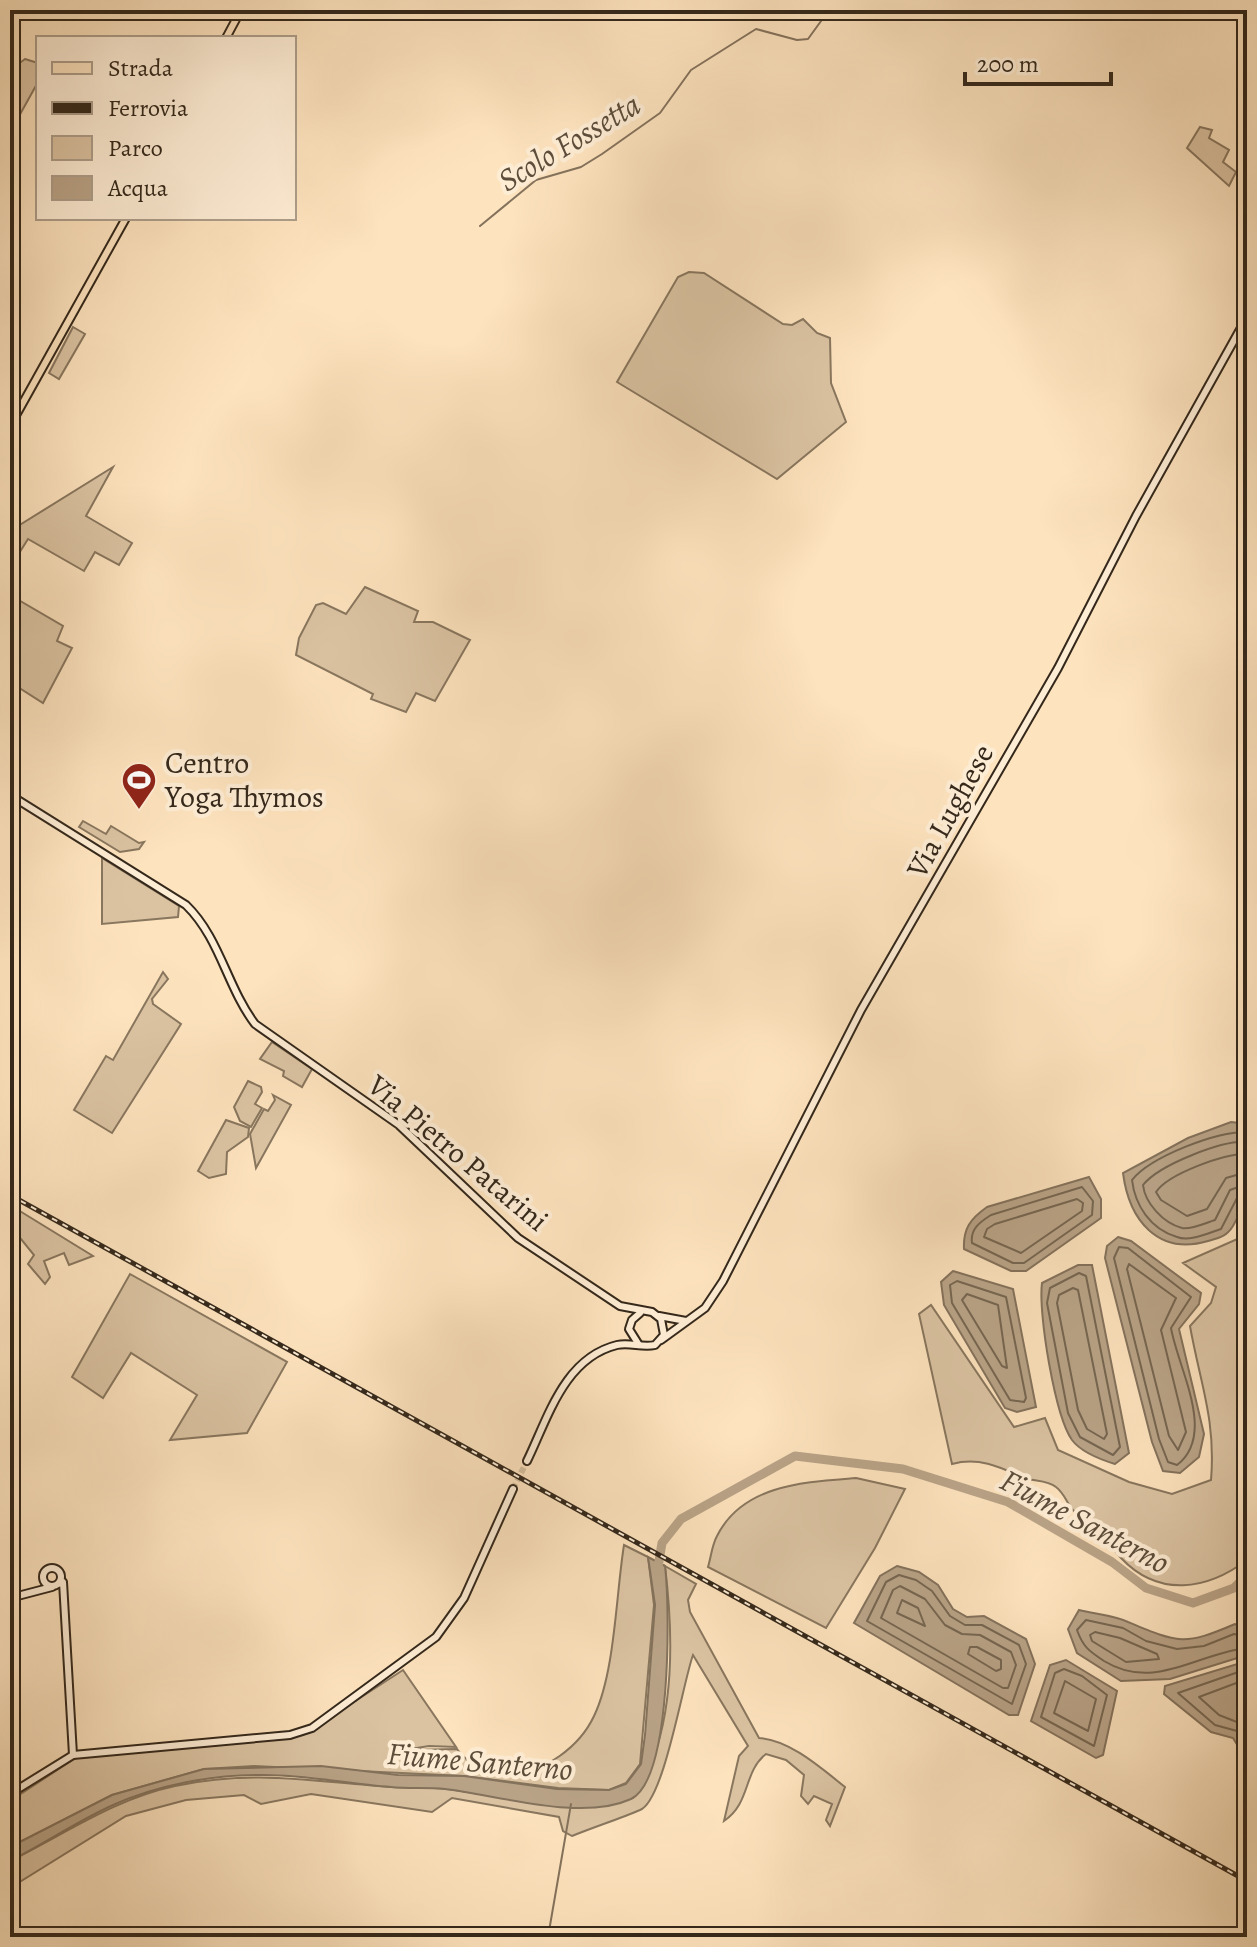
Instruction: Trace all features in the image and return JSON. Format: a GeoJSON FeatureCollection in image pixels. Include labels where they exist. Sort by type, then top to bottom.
{"type":"FeatureCollection","features":[{"type":"Feature","properties":{"kind":"main road"},"geometry":{"type":"LineString","coordinates":[[227,36],[241,10]]}},
{"type":"Feature","properties":{"kind":"main road"},"geometry":{"type":"LineString","coordinates":[[10,426],[125,220]]}},
{"type":"Feature","properties":{"kind":"main road","name":"Via Lughese"},"geometry":{"type":"LineString","coordinates":[[618,1345],[651,1347],[705,1308],[723,1281],[861,1010],[1058,668],[1136,516],[1247,317]]}},
{"type":"Feature","properties":{"kind":"main road","name":"Via Pietro Patarini"},"geometry":{"type":"LineString","coordinates":[[10,795],[186,905],[213,942],[246,1013],[267,1035],[382,1111],[502,1225],[620,1306],[646,1312]]}},
{"type":"Feature","properties":{"kind":"main road","name":"Via Pietro Patarini"},"geometry":{"type":"LineString","coordinates":[[620,1306],[630,1327]]}},
{"type":"Feature","properties":{"kind":"main road"},"geometry":{"type":"LineString","coordinates":[[527,1461],[567,1380],[588,1358],[618,1345],[636,1316],[646,1312],[675,1321],[686,1321]]}},
{"type":"Feature","properties":{"kind":"main road"},"geometry":{"type":"LineString","coordinates":[[657,1315],[664,1324],[661,1340]]}},
{"type":"Feature","properties":{"kind":"main road"},"geometry":{"type":"LineString","coordinates":[[630,1327],[639,1345]]}},
{"type":"Feature","properties":{"kind":"main road"},"geometry":{"type":"LineString","coordinates":[[10,1794],[73,1755],[290,1735],[312,1728],[436,1637],[464,1598],[513,1489]]}},
{"type":"Feature","properties":{"kind":"main road"},"geometry":{"type":"LineString","coordinates":[[32,1592],[47,1569],[55,1568],[61,1573],[59,1584],[70,1673],[73,1755]]}},
{"type":"Feature","properties":{"kind":"main road"},"geometry":{"type":"LineString","coordinates":[[43,1578],[46,1584],[59,1584]]}},
{"type":"Feature","properties":{"kind":"main road"},"geometry":{"type":"LineString","coordinates":[[10,1598],[59,1584]]}},
{"type":"Feature","properties":{"kind":"green space"},"geometry":{"type":"Polygon","coordinates":[[[25,59],[36,62],[36,86],[13,127],[16,107],[13,68],[25,59]]]}},
{"type":"Feature","properties":{"kind":"green space"},"geometry":{"type":"Polygon","coordinates":[[[1200,127],[1212,130],[1209,138],[1229,150],[1223,162],[1236,172],[1229,186],[1187,148],[1200,127]]]}},
{"type":"Feature","properties":{"kind":"green space"},"geometry":{"type":"Polygon","coordinates":[[[689,272],[704,273],[783,324],[792,325],[803,319],[817,333],[830,338],[831,383],[846,422],[777,479],[617,382],[678,277],[689,272]]]}},
{"type":"Feature","properties":{"kind":"green space"},"geometry":{"type":"Polygon","coordinates":[[[73,327],[85,334],[59,379],[49,373],[73,327]]]}},
{"type":"Feature","properties":{"kind":"green space"},"geometry":{"type":"Polygon","coordinates":[[[113,467],[86,516],[132,543],[119,565],[95,552],[84,571],[28,539],[16,558],[10,554],[10,531],[113,467]]]}},
{"type":"Feature","properties":{"kind":"green space"},"geometry":{"type":"Polygon","coordinates":[[[365,587],[418,611],[414,622],[433,622],[470,640],[435,701],[416,693],[406,712],[371,699],[373,694],[296,655],[299,638],[316,605],[323,603],[346,614],[365,587]]]}},
{"type":"Feature","properties":{"kind":"green space"},"geometry":{"type":"Polygon","coordinates":[[[10,595],[63,626],[57,641],[72,648],[43,703],[10,682],[10,595]]]}},
{"type":"Feature","properties":{"kind":"green space"},"geometry":{"type":"Polygon","coordinates":[[[83,821],[106,834],[111,826],[139,843],[144,842],[139,849],[120,852],[79,827],[83,821]]]}},
{"type":"Feature","properties":{"kind":"green space"},"geometry":{"type":"Polygon","coordinates":[[[102,858],[179,906],[178,917],[102,924],[102,858]]]}},
{"type":"Feature","properties":{"kind":"green space"},"geometry":{"type":"Polygon","coordinates":[[[163,972],[168,979],[152,999],[153,1004],[181,1024],[112,1133],[74,1110],[106,1056],[113,1060],[163,972]]]}},
{"type":"Feature","properties":{"kind":"green space"},"geometry":{"type":"Polygon","coordinates":[[[272,1042],[312,1069],[302,1087],[283,1076],[284,1071],[260,1059],[272,1042]]]}},
{"type":"Feature","properties":{"kind":"green space"},"geometry":{"type":"Polygon","coordinates":[[[248,1081],[261,1087],[262,1092],[255,1104],[262,1108],[251,1127],[240,1121],[234,1107],[248,1081]]]}},
{"type":"Feature","properties":{"kind":"green space"},"geometry":{"type":"Polygon","coordinates":[[[273,1095],[291,1105],[256,1168],[250,1134],[264,1109],[268,1111],[275,1100],[273,1095]]]}},
{"type":"Feature","properties":{"kind":"green space"},"geometry":{"type":"Polygon","coordinates":[[[226,1120],[249,1128],[248,1137],[227,1152],[226,1174],[209,1178],[198,1171],[226,1120]]]}},
{"type":"Feature","properties":{"kind":"green space"},"geometry":{"type":"Polygon","coordinates":[[[10,1205],[93,1256],[69,1265],[64,1253],[44,1261],[50,1277],[45,1284],[28,1264],[34,1255],[21,1239],[10,1243],[15,1230],[10,1235],[10,1205]]]}},
{"type":"Feature","properties":{"kind":"green space"},"geometry":{"type":"Polygon","coordinates":[[[1247,1224],[1247,1560],[1216,1578],[1200,1583],[1167,1584],[1151,1579],[1121,1558],[1094,1524],[1076,1513],[1052,1484],[1026,1479],[988,1464],[952,1464],[919,1314],[931,1305],[1014,1427],[1045,1418],[1058,1450],[1129,1482],[1172,1494],[1211,1480],[1209,1419],[1190,1326],[1211,1303],[1216,1287],[1183,1263],[1242,1237],[1247,1224]]]}},
{"type":"Feature","properties":{"kind":"green space"},"geometry":{"type":"Polygon","coordinates":[[[130,1274],[287,1362],[247,1433],[170,1440],[197,1395],[131,1353],[103,1398],[72,1377],[130,1274]]]}},
{"type":"Feature","properties":{"kind":"green space"},"geometry":{"type":"Polygon","coordinates":[[[856,1478],[905,1489],[875,1548],[826,1628],[708,1567],[717,1536],[728,1519],[759,1496],[797,1484],[856,1478]]]}},
{"type":"Feature","properties":{"kind":"green space"},"geometry":{"type":"Polygon","coordinates":[[[624,1545],[648,1557],[654,1605],[640,1764],[626,1783],[609,1790],[558,1788],[464,1776],[254,1766],[204,1769],[112,1795],[10,1847],[10,1801],[77,1757],[303,1735],[403,1670],[456,1747],[429,1746],[404,1750],[457,1749],[474,1764],[511,1772],[548,1763],[580,1738],[601,1698],[611,1656],[624,1545]]]}},
{"type":"Feature","properties":{"kind":"green space"},"geometry":{"type":"Polygon","coordinates":[[[665,1566],[696,1584],[688,1600],[690,1612],[759,1738],[794,1749],[845,1787],[830,1826],[826,1820],[832,1804],[814,1796],[808,1804],[801,1796],[804,1775],[786,1760],[766,1754],[754,1770],[739,1805],[724,1821],[739,1756],[748,1746],[693,1655],[665,1764],[649,1802],[640,1810],[572,1836],[563,1831],[559,1817],[452,1798],[432,1812],[311,1794],[261,1804],[244,1795],[186,1800],[126,1816],[10,1888],[10,1861],[131,1799],[204,1781],[284,1778],[440,1788],[573,1807],[633,1798],[652,1760],[663,1726],[669,1681],[670,1634],[665,1566]]]}},
{"type":"Feature","properties":{"kind":"water"},"geometry":{"type":"Polygon","coordinates":[[[1231,1122],[1247,1124],[1248,1163],[1243,1202],[1228,1233],[1190,1244],[1174,1243],[1149,1230],[1132,1206],[1123,1173],[1188,1138],[1231,1122]]]}},
{"type":"Feature","properties":{"kind":"water"},"geometry":{"type":"Polygon","coordinates":[[[1089,1177],[1101,1199],[1101,1218],[1026,1271],[1011,1271],[964,1249],[969,1225],[987,1207],[1089,1177]]]}},
{"type":"Feature","properties":{"kind":"water"},"geometry":{"type":"Polygon","coordinates":[[[1118,1237],[1131,1241],[1201,1293],[1199,1304],[1179,1329],[1204,1434],[1199,1457],[1180,1473],[1163,1471],[1152,1442],[1105,1258],[1107,1246],[1118,1237]]]}},
{"type":"Feature","properties":{"kind":"water"},"geometry":{"type":"Polygon","coordinates":[[[1078,1265],[1092,1265],[1129,1453],[1115,1464],[1086,1452],[1072,1440],[1060,1410],[1049,1364],[1042,1283],[1078,1265]]]}},
{"type":"Feature","properties":{"kind":"water"},"geometry":{"type":"Polygon","coordinates":[[[953,1271],[1013,1289],[1036,1407],[1017,1412],[1005,1408],[944,1305],[941,1282],[953,1271]]]}},
{"type":"Feature","properties":{"kind":"water"},"geometry":{"type":"Polygon","coordinates":[[[648,1557],[665,1566],[668,1617],[665,1691],[654,1760],[644,1785],[631,1799],[611,1805],[564,1808],[445,1789],[398,1788],[280,1775],[226,1776],[186,1782],[128,1799],[10,1861],[10,1847],[112,1795],[204,1769],[321,1766],[398,1775],[464,1776],[557,1789],[609,1790],[626,1784],[641,1764],[645,1735],[655,1605],[648,1557]]]}},
{"type":"Feature","properties":{"kind":"water"},"geometry":{"type":"Polygon","coordinates":[[[897,1566],[919,1572],[938,1585],[953,1609],[967,1617],[984,1616],[1026,1639],[1035,1664],[1018,1715],[1009,1715],[854,1623],[880,1576],[897,1566]]]}},
{"type":"Feature","properties":{"kind":"water"},"geometry":{"type":"Polygon","coordinates":[[[1079,1610],[1116,1618],[1170,1638],[1181,1639],[1204,1636],[1235,1624],[1247,1630],[1247,1655],[1170,1679],[1121,1681],[1077,1653],[1068,1629],[1079,1610]]]}},
{"type":"Feature","properties":{"kind":"water"},"geometry":{"type":"Polygon","coordinates":[[[1066,1660],[1117,1691],[1103,1755],[1096,1758],[1031,1721],[1050,1665],[1066,1660]]]}},
{"type":"Feature","properties":{"kind":"water"},"geometry":{"type":"Polygon","coordinates":[[[1247,1661],[1247,1761],[1233,1738],[1211,1732],[1164,1694],[1165,1686],[1247,1661]]]}},
{"type":"Feature","properties":{"kind":"waterway","name":"Scolo Fossetta"},"geometry":{"type":"LineString","coordinates":[[480,226],[536,180],[581,167],[660,113],[691,70],[756,29],[797,40],[808,39],[829,10]]}},
{"type":"Feature","properties":{"kind":"waterway","name":"Fiume Santerno"},"geometry":{"type":"LineString","coordinates":[[657,1573],[662,1543],[681,1519],[795,1456],[903,1469],[1008,1502],[1112,1562],[1146,1588],[1193,1603],[1234,1588],[1247,1575]]}},
{"type":"Feature","properties":{"kind":"waterway"},"geometry":{"type":"LineString","coordinates":[[548,1937],[571,1804]]}},
{"type":"Feature","properties":{"kind":"tunnel"},"geometry":{"type":"LineString","coordinates":[[513,1489],[527,1461]]}},
{"type":"Feature","properties":{"kind":"railway"},"geometry":{"type":"LineString","coordinates":[[10,1195],[1247,1881]]}},
{"type":"Feature","properties":{"kind":"place","name":"Centro Yoga Thymos"},"geometry":{"type":"Point","coordinates":[139,811]}}]}
